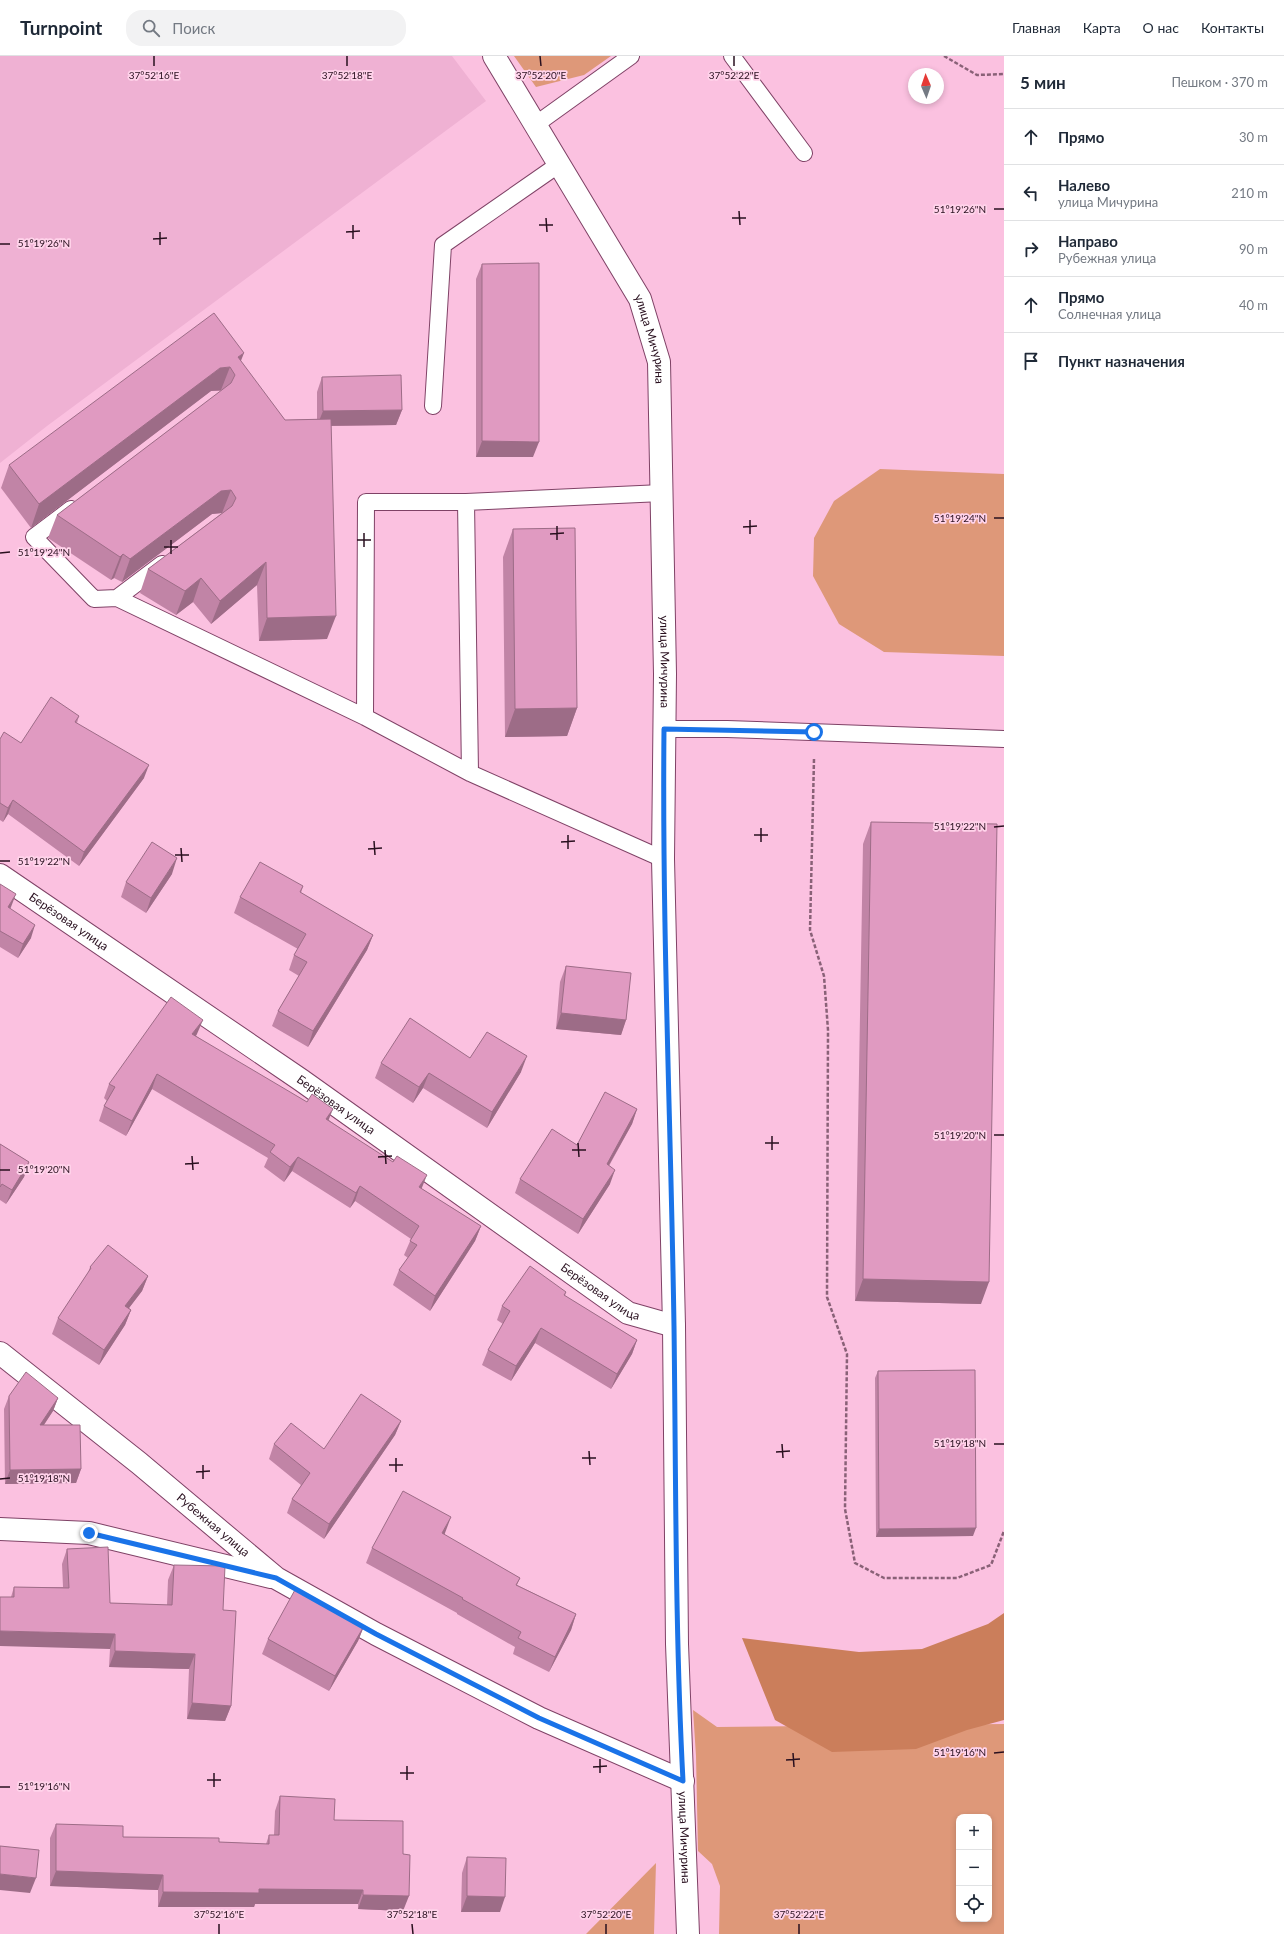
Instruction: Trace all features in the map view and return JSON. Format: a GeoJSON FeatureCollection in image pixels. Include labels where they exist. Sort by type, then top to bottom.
{"type":"FeatureCollection","features":[{"type":"Feature","properties":{"kind":"street","name":"улица Мичурина"},"geometry":{"type":"LineString","coordinates":[[494,56],[640,299],[659,362],[662,493],[664,729],[663,859],[674,1326],[677,1644],[688,1934]]}},
{"type":"Feature","properties":{"kind":"street","name":"Берёзовая улица"},"geometry":{"type":"LineString","coordinates":[[0,875],[301,1080],[628,1313],[674,1326]]}},
{"type":"Feature","properties":{"kind":"street","name":"Рубежная улица"},"geometry":{"type":"LineString","coordinates":[[0,1353],[139,1463],[276,1578],[376,1634],[539,1718],[683,1781]]}},
{"type":"Feature","properties":{"kind":"street"},"geometry":{"type":"LineString","coordinates":[[0,1529],[89,1533],[276,1578]]}},
{"type":"Feature","properties":{"kind":"lane"},"geometry":{"type":"LineString","coordinates":[[535,125],[631,56]]}},
{"type":"Feature","properties":{"kind":"lane"},"geometry":{"type":"LineString","coordinates":[[732,56],[804,153]]}},
{"type":"Feature","properties":{"kind":"lane"},"geometry":{"type":"LineString","coordinates":[[434,406],[442,245],[558,164]]}},
{"type":"Feature","properties":{"kind":"lane"},"geometry":{"type":"LineString","coordinates":[[365,717],[366,502],[466,502],[662,493]]}},
{"type":"Feature","properties":{"kind":"lane"},"geometry":{"type":"LineString","coordinates":[[85,499],[34,537],[94,598],[117,598],[365,717],[470,773],[663,859]]}},
{"type":"Feature","properties":{"kind":"lane"},"geometry":{"type":"LineString","coordinates":[[466,502],[470,773]]}},
{"type":"Feature","properties":{"kind":"lane"},"geometry":{"type":"LineString","coordinates":[[117,598],[174,555]]}},
{"type":"Feature","properties":{"kind":"lane"},"geometry":{"type":"LineString","coordinates":[[664,729],[814,732],[1004,739]]}},
{"type":"Feature","properties":{"kind":"path"},"geometry":{"type":"LineString","coordinates":[[944,56],[977,75],[1004,74]]}},
{"type":"Feature","properties":{"kind":"path"},"geometry":{"type":"LineString","coordinates":[[814,732],[810,930],[824,976],[828,1030],[827,1297],[848,1354],[845,1509],[855,1563],[884,1578],[957,1578],[991,1565],[1004,1531]]}},
{"type":"Feature","properties":{"kind":"shaded area"},"geometry":{"type":"Polygon","coordinates":[[[0,56],[452,56],[486,101],[47,426],[0,463],[0,56]]]}},
{"type":"Feature","properties":{"kind":"shaded area"},"geometry":{"type":"Polygon","coordinates":[[[514,56],[611,56],[584,75],[536,87],[514,56]]]}},
{"type":"Feature","properties":{"kind":"shaded area"},"geometry":{"type":"Polygon","coordinates":[[[880,469],[1004,474],[1004,656],[884,652],[839,624],[813,576],[814,538],[834,501],[880,469]]]}},
{"type":"Feature","properties":{"kind":"shaded area"},"geometry":{"type":"Polygon","coordinates":[[[1004,1613],[1004,1720],[967,1730],[916,1749],[832,1752],[775,1720],[742,1638],[859,1652],[922,1649],[988,1624],[1004,1613]]]}},
{"type":"Feature","properties":{"kind":"shaded area"},"geometry":{"type":"Polygon","coordinates":[[[693,1710],[717,1727],[1004,1724],[1004,1934],[719,1934],[720,1886],[712,1864],[698,1851],[696,1756],[693,1710]]]}},
{"type":"Feature","properties":{"kind":"shaded area"},"geometry":{"type":"Polygon","coordinates":[[[656,1863],[654,1934],[586,1934],[656,1863]]]}},
{"type":"Feature","properties":{"kind":"building"},"geometry":{"type":"Polygon","coordinates":[[[539,263],[539,442],[482,441],[482,264],[539,263]]]}},
{"type":"Feature","properties":{"kind":"building"},"geometry":{"type":"Polygon","coordinates":[[[214,313],[244,353],[238,357],[285,420],[331,419],[336,616],[267,618],[266,562],[220,601],[201,578],[185,591],[148,569],[232,506],[236,498],[231,490],[221,491],[130,559],[123,554],[120,557],[57,515],[231,383],[235,375],[230,367],[220,368],[39,504],[9,465],[214,313]]]}},
{"type":"Feature","properties":{"kind":"building"},"geometry":{"type":"Polygon","coordinates":[[[401,375],[402,410],[323,411],[322,377],[401,375]]]}},
{"type":"Feature","properties":{"kind":"building"},"geometry":{"type":"Polygon","coordinates":[[[575,528],[577,708],[515,709],[513,529],[575,528]]]}},
{"type":"Feature","properties":{"kind":"building"},"geometry":{"type":"Polygon","coordinates":[[[51,697],[79,716],[75,722],[149,765],[84,852],[13,800],[8,808],[0,803],[0,739],[4,732],[21,743],[51,697]]]}},
{"type":"Feature","properties":{"kind":"building"},"geometry":{"type":"Polygon","coordinates":[[[871,822],[997,824],[989,1282],[863,1279],[871,822]]]}},
{"type":"Feature","properties":{"kind":"building"},"geometry":{"type":"Polygon","coordinates":[[[152,842],[177,858],[151,898],[126,882],[152,842]]]}},
{"type":"Feature","properties":{"kind":"building"},"geometry":{"type":"Polygon","coordinates":[[[260,862],[303,886],[300,892],[373,935],[313,1031],[278,1011],[307,962],[294,955],[306,934],[240,897],[260,862]]]}},
{"type":"Feature","properties":{"kind":"building"},"geometry":{"type":"Polygon","coordinates":[[[0,884],[16,894],[8,907],[35,925],[23,944],[0,931],[0,884]]]}},
{"type":"Feature","properties":{"kind":"building"},"geometry":{"type":"Polygon","coordinates":[[[566,966],[631,973],[626,1020],[561,1013],[566,966]]]}},
{"type":"Feature","properties":{"kind":"building"},"geometry":{"type":"Polygon","coordinates":[[[171,997],[203,1020],[192,1034],[307,1102],[312,1094],[333,1109],[326,1119],[393,1162],[397,1156],[427,1175],[419,1187],[481,1226],[435,1296],[399,1270],[417,1245],[410,1241],[419,1226],[360,1186],[356,1193],[298,1157],[290,1167],[270,1152],[275,1145],[157,1074],[132,1121],[104,1106],[115,1087],[109,1084],[171,997]]]}},
{"type":"Feature","properties":{"kind":"building"},"geometry":{"type":"Polygon","coordinates":[[[410,1018],[470,1058],[487,1032],[527,1056],[492,1112],[429,1073],[419,1087],[381,1063],[410,1018]]]}},
{"type":"Feature","properties":{"kind":"building"},"geometry":{"type":"Polygon","coordinates":[[[605,1092],[637,1109],[607,1164],[615,1170],[583,1219],[520,1179],[552,1129],[577,1145],[605,1092]]]}},
{"type":"Feature","properties":{"kind":"building"},"geometry":{"type":"Polygon","coordinates":[[[0,1144],[29,1162],[12,1190],[2,1184],[0,1187],[0,1144]]]}},
{"type":"Feature","properties":{"kind":"building"},"geometry":{"type":"Polygon","coordinates":[[[108,1245],[148,1276],[125,1306],[131,1310],[104,1350],[58,1318],[91,1268],[90,1267],[108,1245]]]}},
{"type":"Feature","properties":{"kind":"building"},"geometry":{"type":"Polygon","coordinates":[[[530,1266],[566,1292],[564,1295],[637,1340],[617,1374],[541,1328],[516,1366],[488,1350],[510,1311],[502,1306],[530,1266]]]}},
{"type":"Feature","properties":{"kind":"building"},"geometry":{"type":"Polygon","coordinates":[[[975,1370],[976,1528],[879,1529],[878,1371],[975,1370]]]}},
{"type":"Feature","properties":{"kind":"building"},"geometry":{"type":"Polygon","coordinates":[[[26,1372],[58,1398],[40,1425],[80,1425],[81,1469],[10,1470],[9,1396],[26,1372]]]}},
{"type":"Feature","properties":{"kind":"building"},"geometry":{"type":"Polygon","coordinates":[[[361,1394],[401,1421],[329,1524],[292,1499],[310,1473],[274,1444],[291,1423],[324,1449],[361,1394]]]}},
{"type":"Feature","properties":{"kind":"building"},"geometry":{"type":"Polygon","coordinates":[[[403,1491],[451,1517],[442,1533],[520,1578],[516,1585],[576,1614],[555,1657],[518,1638],[521,1632],[372,1548],[403,1491]]]}},
{"type":"Feature","properties":{"kind":"building"},"geometry":{"type":"Polygon","coordinates":[[[108,1547],[110,1603],[172,1605],[174,1565],[225,1566],[223,1610],[236,1611],[231,1706],[192,1703],[195,1654],[115,1651],[115,1634],[0,1631],[0,1597],[14,1597],[14,1587],[69,1588],[67,1549],[108,1547]]]}},
{"type":"Feature","properties":{"kind":"building"},"geometry":{"type":"Polygon","coordinates":[[[296,1588],[364,1626],[335,1676],[268,1639],[296,1588]]]}},
{"type":"Feature","properties":{"kind":"building"},"geometry":{"type":"Polygon","coordinates":[[[280,1796],[335,1799],[334,1820],[403,1821],[403,1854],[410,1855],[409,1896],[363,1895],[363,1890],[259,1889],[259,1893],[163,1892],[163,1875],[56,1871],[56,1824],[123,1826],[123,1837],[219,1838],[219,1842],[269,1844],[269,1835],[279,1835],[280,1796]]]}},
{"type":"Feature","properties":{"kind":"building"},"geometry":{"type":"Polygon","coordinates":[[[0,1846],[39,1850],[36,1878],[0,1874],[0,1846]]]}},
{"type":"Feature","properties":{"kind":"building"},"geometry":{"type":"Polygon","coordinates":[[[467,1857],[506,1858],[505,1897],[467,1896],[467,1857]]]}},
{"type":"Feature","properties":{"kind":"route"},"geometry":{"type":"LineString","coordinates":[[89,1533],[276,1578],[376,1634],[539,1718],[683,1781],[677,1644],[674,1326],[663,859],[664,729],[727,729],[814,732]]}}]}
